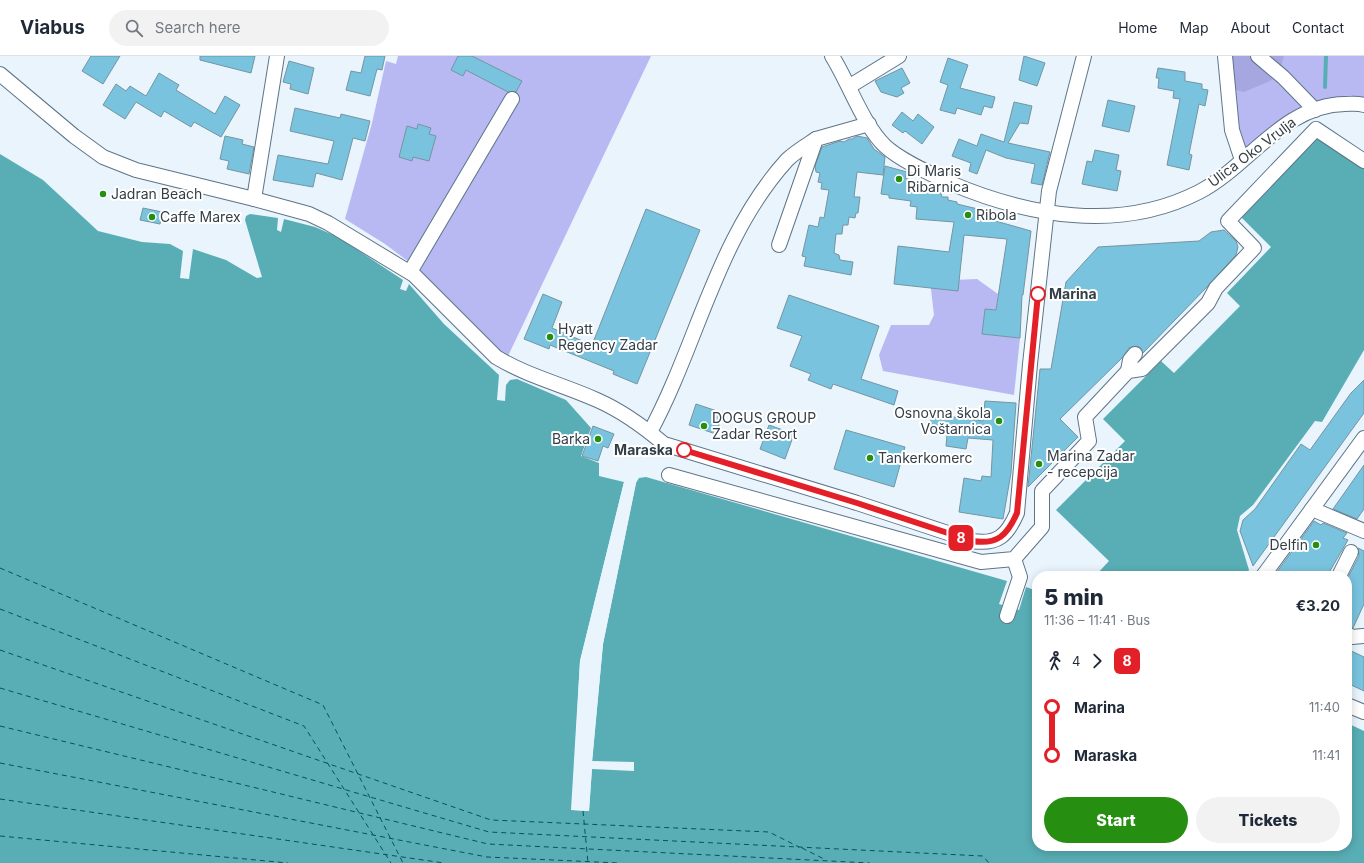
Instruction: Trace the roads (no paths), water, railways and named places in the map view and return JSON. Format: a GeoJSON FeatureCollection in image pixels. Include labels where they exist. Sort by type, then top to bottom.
{"type":"FeatureCollection","features":[{"type":"Feature","properties":{"kind":"street"},"geometry":{"type":"LineString","coordinates":[[254,199],[277,56]]}},
{"type":"Feature","properties":{"kind":"street","name":"Ulica Oko Vrulja"},"geometry":{"type":"LineString","coordinates":[[832,56],[850,86],[869,124],[885,146],[924,171],[977,194],[1048,212],[1099,217],[1143,212],[1172,204],[1200,192],[1280,129],[1295,119],[1314,110],[1335,104],[1364,105]]}},
{"type":"Feature","properties":{"kind":"street"},"geometry":{"type":"LineString","coordinates":[[850,86],[899,56]]}},
{"type":"Feature","properties":{"kind":"street"},"geometry":{"type":"LineString","coordinates":[[0,74],[74,136],[103,157],[136,170],[309,214],[328,223],[410,272],[431,291],[496,357],[512,367],[598,400],[632,420],[664,444],[857,503],[972,541],[984,543],[994,541],[1002,537],[1009,529],[1017,513],[1030,364],[1048,212],[1049,191],[1084,56]]}},
{"type":"Feature","properties":{"kind":"street"},"geometry":{"type":"LineString","coordinates":[[1225,56],[1232,130],[1242,160]]}},
{"type":"Feature","properties":{"kind":"street"},"geometry":{"type":"LineString","coordinates":[[1258,56],[1283,77],[1314,110]]}},
{"type":"Feature","properties":{"kind":"street"},"geometry":{"type":"LineString","coordinates":[[410,272],[512,99]]}},
{"type":"Feature","properties":{"kind":"street"},"geometry":{"type":"LineString","coordinates":[[650,432],[667,401],[727,250],[754,203],[788,159],[816,139],[869,124]]}},
{"type":"Feature","properties":{"kind":"street"},"geometry":{"type":"LineString","coordinates":[[1128,371],[1142,368],[1208,303],[1216,288],[1254,248],[1228,221],[1316,129],[1364,161]]}},
{"type":"Feature","properties":{"kind":"street"},"geometry":{"type":"LineString","coordinates":[[779,245],[816,139]]}},
{"type":"Feature","properties":{"kind":"street"},"geometry":{"type":"LineString","coordinates":[[1019,493],[1042,491],[1089,440],[1085,418],[1128,371],[1130,360],[1135,354]]}},
{"type":"Feature","properties":{"kind":"street"},"geometry":{"type":"LineString","coordinates":[[1266,571],[1364,438]]}},
{"type":"Feature","properties":{"kind":"street"},"geometry":{"type":"LineString","coordinates":[[669,474],[981,562],[1014,559],[1042,527],[1042,491]]}},
{"type":"Feature","properties":{"kind":"street"},"geometry":{"type":"LineString","coordinates":[[1312,509],[1362,527]]}},
{"type":"Feature","properties":{"kind":"street"},"geometry":{"type":"LineString","coordinates":[[1342,571],[1351,552]]}},
{"type":"Feature","properties":{"kind":"street"},"geometry":{"type":"LineString","coordinates":[[1007,616],[1020,577],[1014,559]]}},
{"type":"Feature","properties":{"kind":"street"},"geometry":{"type":"LineString","coordinates":[[1352,637],[1364,636]]}},
{"type":"Feature","properties":{"kind":"street"},"geometry":{"type":"LineString","coordinates":[[1352,707],[1364,712]]}},
{"type":"Feature","properties":{"kind":"waterway"},"geometry":{"type":"LineString","coordinates":[[1325,87],[1326,56]]}},
{"type":"Feature","properties":{"kind":"place","name":"Di Maris Ribarnica"},"geometry":{"type":"Point","coordinates":[899,179]}},
{"type":"Feature","properties":{"kind":"place","name":"Jadran Beach"},"geometry":{"type":"Point","coordinates":[103,194]}},
{"type":"Feature","properties":{"kind":"place","name":"Ribola"},"geometry":{"type":"Point","coordinates":[968,215]}},
{"type":"Feature","properties":{"kind":"place","name":"Caffe Marex"},"geometry":{"type":"Point","coordinates":[152,217]}},
{"type":"Feature","properties":{"kind":"place","name":"Marina"},"geometry":{"type":"Point","coordinates":[1038,294]}},
{"type":"Feature","properties":{"kind":"place","name":"Hyatt Regency Zadar"},"geometry":{"type":"Point","coordinates":[550,337]}},
{"type":"Feature","properties":{"kind":"place","name":"Osnovna škola Voštarnica"},"geometry":{"type":"Point","coordinates":[999,421]}},
{"type":"Feature","properties":{"kind":"place","name":"DOGUS GROUP Zadar Resort"},"geometry":{"type":"Point","coordinates":[704,426]}},
{"type":"Feature","properties":{"kind":"place","name":"Barka"},"geometry":{"type":"Point","coordinates":[598,439]}},
{"type":"Feature","properties":{"kind":"place","name":"Maraska"},"geometry":{"type":"Point","coordinates":[684,450]}},
{"type":"Feature","properties":{"kind":"place","name":"Tankerkomerc"},"geometry":{"type":"Point","coordinates":[870,458]}},
{"type":"Feature","properties":{"kind":"place","name":"Marina Zadar - recepcija"},"geometry":{"type":"Point","coordinates":[1039,464]}},
{"type":"Feature","properties":{"kind":"place","name":"Delfin"},"geometry":{"type":"Point","coordinates":[1316,545]}}]}
